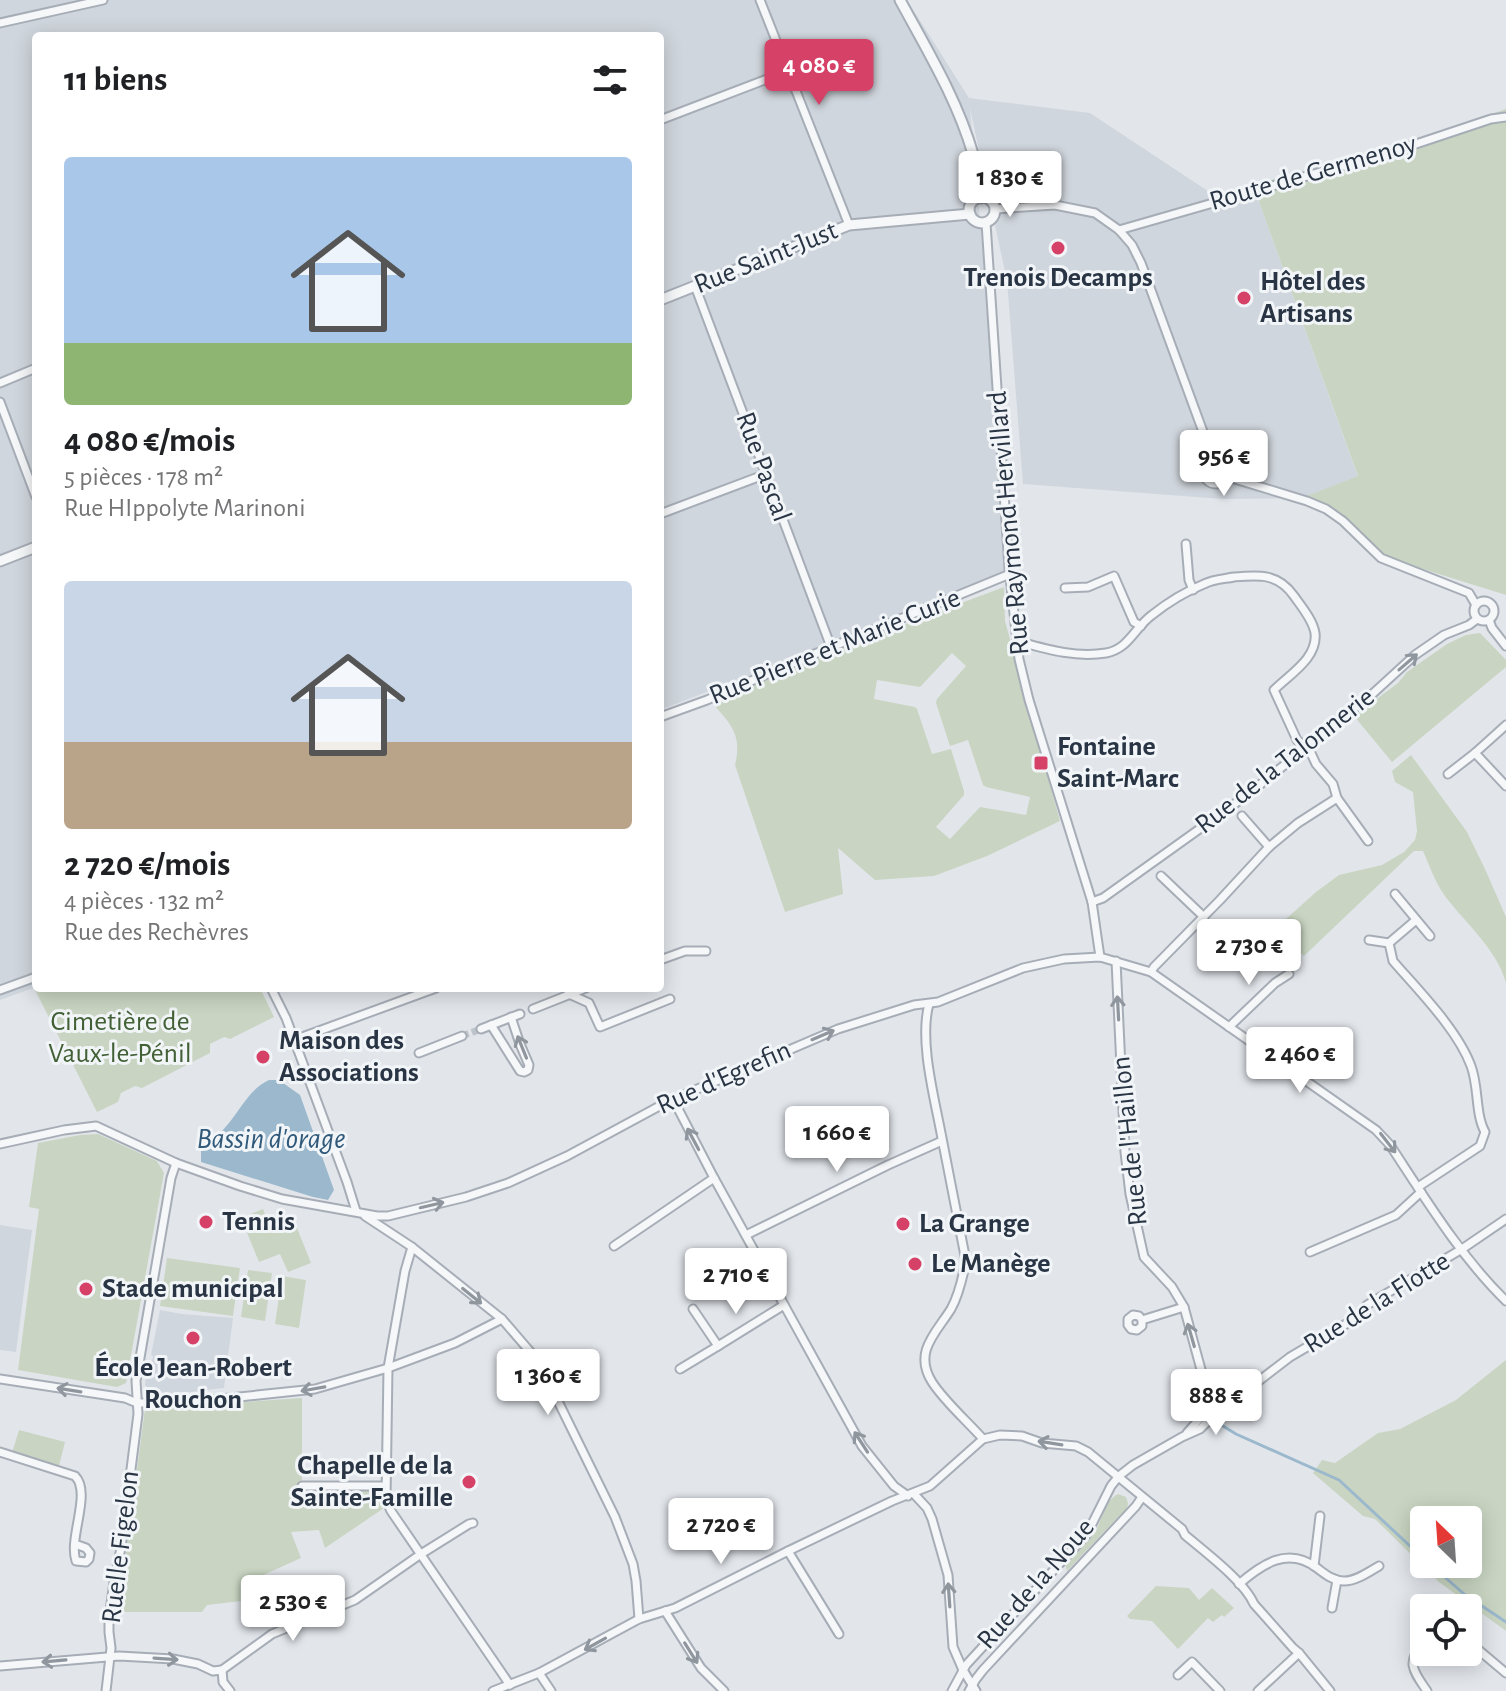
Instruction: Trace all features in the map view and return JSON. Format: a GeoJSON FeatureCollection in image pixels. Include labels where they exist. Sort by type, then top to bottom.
{"type":"FeatureCollection","features":[{"type":"Feature","properties":{"kind":"street"},"geometry":{"type":"LineString","coordinates":[[0,23],[103,0]]}},
{"type":"Feature","properties":{"kind":"street"},"geometry":{"type":"LineString","coordinates":[[760,0],[849,225]]}},
{"type":"Feature","properties":{"kind":"street"},"geometry":{"type":"LineString","coordinates":[[900,0],[942,76],[958,113],[973,156],[981,198]]}},
{"type":"Feature","properties":{"kind":"street"},"geometry":{"type":"LineString","coordinates":[[664,118],[788,71]]}},
{"type":"Feature","properties":{"kind":"street","name":"Route de Germenoy"},"geometry":{"type":"LineString","coordinates":[[1119,230],[1506,117]]}},
{"type":"Feature","properties":{"kind":"street"},"geometry":{"type":"LineString","coordinates":[[981,198],[989,199],[995,209],[986,223],[978,222],[970,214],[971,203],[981,198]]}},
{"type":"Feature","properties":{"kind":"street"},"geometry":{"type":"LineString","coordinates":[[995,209],[1055,205],[1095,213],[1119,230],[1132,245],[1141,263],[1213,459]]}},
{"type":"Feature","properties":{"kind":"street","name":"Rue Saint-Just"},"geometry":{"type":"LineString","coordinates":[[664,298],[849,225],[970,214]]}},
{"type":"Feature","properties":{"kind":"street","name":"Rue Raymond Hervillard"},"geometry":{"type":"LineString","coordinates":[[986,223],[1017,641],[1029,700],[1092,902],[1100,957]]}},
{"type":"Feature","properties":{"kind":"street","name":"Rue Pascal"},"geometry":{"type":"LineString","coordinates":[[695,286],[831,647]]}},
{"type":"Feature","properties":{"kind":"street"},"geometry":{"type":"LineString","coordinates":[[0,383],[32,370]]}},
{"type":"Feature","properties":{"kind":"street"},"geometry":{"type":"LineString","coordinates":[[0,402],[32,486]]}},
{"type":"Feature","properties":{"kind":"street"},"geometry":{"type":"LineString","coordinates":[[1218,458],[1226,463],[1229,472],[1228,477],[1217,484],[1205,478],[1205,464],[1213,459],[1218,458]]}},
{"type":"Feature","properties":{"kind":"street"},"geometry":{"type":"LineString","coordinates":[[664,512],[766,474]]}},
{"type":"Feature","properties":{"kind":"street"},"geometry":{"type":"LineString","coordinates":[[1228,477],[1326,509],[1381,558],[1469,593],[1476,605],[1474,612],[1477,619],[1489,620],[1494,612],[1491,604],[1484,601],[1476,605]]}},
{"type":"Feature","properties":{"kind":"street"},"geometry":{"type":"LineString","coordinates":[[1186,544],[1189,580],[1193,590]]}},
{"type":"Feature","properties":{"kind":"street"},"geometry":{"type":"LineString","coordinates":[[0,561],[32,549]]}},
{"type":"Feature","properties":{"kind":"street","name":"Rue Pierre et Marie Curie"},"geometry":{"type":"LineString","coordinates":[[664,716],[1010,574]]}},
{"type":"Feature","properties":{"kind":"street"},"geometry":{"type":"LineString","coordinates":[[1017,641],[1068,654],[1117,650],[1150,616],[1206,583],[1260,575],[1273,578],[1293,594],[1313,625],[1315,634],[1310,656],[1274,690],[1297,740],[1310,751],[1316,764],[1333,784],[1337,798],[1368,841]]}},
{"type":"Feature","properties":{"kind":"street"},"geometry":{"type":"LineString","coordinates":[[1065,588],[1088,587],[1114,576],[1134,622],[1141,626]]}},
{"type":"Feature","properties":{"kind":"street","name":"Rue de la Talonnerie"},"geometry":{"type":"LineString","coordinates":[[1092,902],[1103,898],[1247,795],[1426,647],[1477,619]]}},
{"type":"Feature","properties":{"kind":"street"},"geometry":{"type":"LineString","coordinates":[[1489,620],[1506,646]]}},
{"type":"Feature","properties":{"kind":"street"},"geometry":{"type":"LineString","coordinates":[[1448,774],[1506,725]]}},
{"type":"Feature","properties":{"kind":"street"},"geometry":{"type":"LineString","coordinates":[[1475,753],[1506,786]]}},
{"type":"Feature","properties":{"kind":"street"},"geometry":{"type":"LineString","coordinates":[[1151,972],[1269,847],[1298,823],[1337,798]]}},
{"type":"Feature","properties":{"kind":"street"},"geometry":{"type":"LineString","coordinates":[[1242,816],[1269,847]]}},
{"type":"Feature","properties":{"kind":"street"},"geometry":{"type":"LineString","coordinates":[[1161,876],[1204,917]]}},
{"type":"Feature","properties":{"kind":"street"},"geometry":{"type":"LineString","coordinates":[[1395,894],[1430,936]]}},
{"type":"Feature","properties":{"kind":"street"},"geometry":{"type":"LineString","coordinates":[[1369,940],[1389,943],[1416,920]]}},
{"type":"Feature","properties":{"kind":"street"},"geometry":{"type":"LineString","coordinates":[[1310,1252],[1396,1215],[1420,1190],[1480,1146],[1485,1132],[1479,1122],[1472,1069],[1464,1049],[1393,961],[1389,943]]}},
{"type":"Feature","properties":{"kind":"street"},"geometry":{"type":"LineString","coordinates":[[664,959],[685,951],[706,951]]}},
{"type":"Feature","properties":{"kind":"street","name":"Rue d'Egrefin"},"geometry":{"type":"LineString","coordinates":[[0,1144],[96,1126],[176,1163],[282,1199],[388,1216],[508,1183],[567,1156],[673,1099],[838,1029],[914,1005],[929,1004],[1023,968],[1064,959],[1100,957],[1151,972],[1376,1130],[1390,1145],[1462,1249],[1506,1301]]}},
{"type":"Feature","properties":{"kind":"street","name":"Rue de l'Haillon"},"geometry":{"type":"LineString","coordinates":[[1116,961],[1125,1152],[1130,1194],[1144,1257],[1172,1287],[1184,1307],[1212,1410]]}},
{"type":"Feature","properties":{"kind":"street"},"geometry":{"type":"LineString","coordinates":[[1229,1027],[1275,983],[1289,974]]}},
{"type":"Feature","properties":{"kind":"street"},"geometry":{"type":"LineString","coordinates":[[0,990],[32,978]]}},
{"type":"Feature","properties":{"kind":"street"},"geometry":{"type":"LineString","coordinates":[[273,992],[286,1018],[356,1211],[412,1247],[502,1319],[539,1364],[615,1517],[633,1564],[639,1619]]}},
{"type":"Feature","properties":{"kind":"street"},"geometry":{"type":"LineString","coordinates":[[294,1040],[425,992]]}},
{"type":"Feature","properties":{"kind":"street"},"geometry":{"type":"LineString","coordinates":[[533,1009],[566,992]]}},
{"type":"Feature","properties":{"kind":"street"},"geometry":{"type":"LineString","coordinates":[[570,992],[589,1003],[600,1027],[670,999]]}},
{"type":"Feature","properties":{"kind":"street"},"geometry":{"type":"LineString","coordinates":[[929,1004],[927,1044],[935,1105],[966,1261],[952,1307],[933,1333],[924,1362],[933,1385],[983,1439]]}},
{"type":"Feature","properties":{"kind":"street"},"geometry":{"type":"LineString","coordinates":[[481,1029],[491,1025],[516,1016],[528,1070],[520,1071],[491,1025]]}},
{"type":"Feature","properties":{"kind":"street"},"geometry":{"type":"LineString","coordinates":[[419,1053],[462,1036]]}},
{"type":"Feature","properties":{"kind":"street"},"geometry":{"type":"LineString","coordinates":[[673,1099],[862,1446],[894,1486],[927,1508],[948,1575],[953,1647],[972,1689]]}},
{"type":"Feature","properties":{"kind":"street"},"geometry":{"type":"LineString","coordinates":[[746,1235],[942,1141]]}},
{"type":"Feature","properties":{"kind":"street","name":"Ruelle Figelon"},"geometry":{"type":"LineString","coordinates":[[106,1691],[111,1648],[109,1618],[138,1414],[136,1381],[176,1163]]}},
{"type":"Feature","properties":{"kind":"street"},"geometry":{"type":"LineString","coordinates":[[614,1246],[714,1178]]}},
{"type":"Feature","properties":{"kind":"street","name":"Rue de la Flotte"},"geometry":{"type":"LineString","coordinates":[[1119,1476],[1182,1437],[1202,1416],[1230,1403],[1290,1357],[1346,1324],[1367,1305],[1506,1219]]}},
{"type":"Feature","properties":{"kind":"street"},"geometry":{"type":"LineString","coordinates":[[412,1247],[388,1368],[386,1500],[510,1685]]}},
{"type":"Feature","properties":{"kind":"street"},"geometry":{"type":"LineString","coordinates":[[680,1369],[784,1305]]}},
{"type":"Feature","properties":{"kind":"street"},"geometry":{"type":"LineString","coordinates":[[1142,1320],[1184,1307]]}},
{"type":"Feature","properties":{"kind":"street"},"geometry":{"type":"LineString","coordinates":[[693,1309],[718,1346]]}},
{"type":"Feature","properties":{"kind":"street"},"geometry":{"type":"LineString","coordinates":[[0,1379],[125,1398],[137,1403],[181,1403],[315,1389],[388,1368],[455,1343],[502,1319]]}},
{"type":"Feature","properties":{"kind":"street"},"geometry":{"type":"LineString","coordinates":[[493,1691],[539,1673],[639,1619],[697,1598],[788,1551],[930,1486],[983,1439],[1000,1435],[1076,1446],[1119,1476],[1182,1529],[1239,1584],[1330,1691]]}},
{"type":"Feature","properties":{"kind":"street"},"geometry":{"type":"LineString","coordinates":[[0,1452],[75,1476],[80,1482],[75,1544]]}},
{"type":"Feature","properties":{"kind":"street","name":"Rue de la Noue"},"geometry":{"type":"LineString","coordinates":[[952,1691],[971,1659],[1087,1534],[1119,1476]]}},
{"type":"Feature","properties":{"kind":"street"},"geometry":{"type":"LineString","coordinates":[[302,1486],[385,1486]]}},
{"type":"Feature","properties":{"kind":"street","name":"Rue de la Noue"},"geometry":{"type":"LineString","coordinates":[[972,1689],[983,1670],[1142,1497]]}},
{"type":"Feature","properties":{"kind":"street"},"geometry":{"type":"LineString","coordinates":[[1314,1566],[1320,1516]]}},
{"type":"Feature","properties":{"kind":"street"},"geometry":{"type":"LineString","coordinates":[[0,1666],[119,1656],[173,1659],[213,1671],[222,1670],[272,1634],[355,1600],[421,1554],[473,1523]]}},
{"type":"Feature","properties":{"kind":"street"},"geometry":{"type":"LineString","coordinates":[[788,1551],[839,1634]]}},
{"type":"Feature","properties":{"kind":"street"},"geometry":{"type":"LineString","coordinates":[[1239,1584],[1259,1568],[1280,1558],[1296,1558],[1314,1566],[1326,1576],[1345,1581],[1379,1566]]}},
{"type":"Feature","properties":{"kind":"street"},"geometry":{"type":"LineString","coordinates":[[1332,1608],[1337,1580]]}},
{"type":"Feature","properties":{"kind":"street"},"geometry":{"type":"LineString","coordinates":[[665,1611],[701,1668],[724,1691]]}},
{"type":"Feature","properties":{"kind":"street"},"geometry":{"type":"LineString","coordinates":[[1258,1691],[1299,1653]]}},
{"type":"Feature","properties":{"kind":"street"},"geometry":{"type":"LineString","coordinates":[[1482,1653],[1506,1673]]}},
{"type":"Feature","properties":{"kind":"street"},"geometry":{"type":"LineString","coordinates":[[1178,1675],[1192,1662],[1220,1691]]}},
{"type":"Feature","properties":{"kind":"street"},"geometry":{"type":"LineString","coordinates":[[1413,1666],[1427,1691]]}},
{"type":"Feature","properties":{"kind":"street"},"geometry":{"type":"LineString","coordinates":[[222,1670],[223,1682],[230,1691]]}},
{"type":"Feature","properties":{"kind":"street"},"geometry":{"type":"LineString","coordinates":[[539,1673],[551,1691]]}},
{"type":"Feature","properties":{"kind":"shaded area"},"geometry":{"type":"Polygon","coordinates":[[[0,0],[907,0],[969,98],[1090,113],[1214,195],[1253,185],[1358,477],[1302,498],[1223,499],[1023,484],[1007,281],[970,108],[1008,576],[664,708],[664,32],[32,32],[32,988],[0,1000],[0,0]]]}},
{"type":"Feature","properties":{"kind":"shaded area"},"geometry":{"type":"Polygon","coordinates":[[[0,1225],[32,1230],[16,1352],[0,1350],[0,1225]]]}},
{"type":"Feature","properties":{"kind":"shaded area","name":"École Jean-Robert Rouchon"},"geometry":{"type":"Polygon","coordinates":[[[160,1310],[233,1318],[224,1388],[157,1396],[145,1385],[160,1310]]]}},
{"type":"Feature","properties":{"kind":"green space"},"geometry":{"type":"Polygon","coordinates":[[[1506,109],[1506,595],[1381,556],[1341,514],[1302,498],[1358,476],[1253,185],[1436,133],[1506,109]]]}},
{"type":"Feature","properties":{"kind":"green space"},"geometry":{"type":"Polygon","coordinates":[[[1004,587],[1005,621],[1060,821],[987,856],[934,876],[875,880],[838,848],[843,894],[785,912],[735,765],[737,746],[734,732],[714,705],[807,661],[1004,587]],[[952,653],[920,687],[877,680],[874,699],[915,707],[932,754],[951,749],[964,795],[936,827],[950,839],[980,807],[1026,815],[1030,797],[986,787],[968,740],[950,746],[936,703],[966,666],[952,653]]]}},
{"type":"Feature","properties":{"kind":"green space"},"geometry":{"type":"Polygon","coordinates":[[[1480,633],[1506,660],[1506,667],[1392,762],[1354,716],[1447,644],[1466,635],[1480,633]]]}},
{"type":"Feature","properties":{"kind":"green space"},"geometry":{"type":"Polygon","coordinates":[[[1411,755],[1467,832],[1506,917],[1506,983],[1488,947],[1441,891],[1423,851],[1414,851],[1304,956],[1276,928],[1339,875],[1382,865],[1404,852],[1415,840],[1413,792],[1395,782],[1392,771],[1411,755]]]}},
{"type":"Feature","properties":{"kind":"green space","name":"Cimetière de Vaux-le-Pénil"},"geometry":{"type":"Polygon","coordinates":[[[36,992],[262,992],[274,1017],[230,1039],[224,1037],[210,1044],[210,1053],[142,1088],[135,1086],[121,1093],[118,1102],[97,1112],[36,992]]]}},
{"type":"Feature","properties":{"kind":"green space","name":"Stade municipal"},"geometry":{"type":"Polygon","coordinates":[[[98,1134],[157,1161],[164,1173],[126,1383],[117,1387],[18,1370],[39,1209],[29,1207],[38,1143],[98,1134]]]}},
{"type":"Feature","properties":{"kind":"green space"},"geometry":{"type":"Polygon","coordinates":[[[263,1209],[270,1227],[293,1218],[311,1263],[288,1272],[280,1254],[259,1262],[241,1218],[263,1209]]]}},
{"type":"Feature","properties":{"kind":"green space"},"geometry":{"type":"Polygon","coordinates":[[[167,1258],[240,1268],[233,1316],[160,1306],[167,1258]]]}},
{"type":"Feature","properties":{"kind":"green space"},"geometry":{"type":"Polygon","coordinates":[[[248,1270],[272,1273],[265,1321],[241,1317],[248,1270]]]}},
{"type":"Feature","properties":{"kind":"green space"},"geometry":{"type":"Polygon","coordinates":[[[282,1276],[306,1280],[299,1328],[275,1324],[282,1276]]]}},
{"type":"Feature","properties":{"kind":"green space"},"geometry":{"type":"Polygon","coordinates":[[[1506,1360],[1506,1631],[1482,1613],[1482,1594],[1455,1594],[1435,1578],[1482,1578],[1482,1506],[1410,1506],[1410,1553],[1375,1519],[1363,1516],[1313,1473],[1322,1460],[1335,1463],[1378,1433],[1400,1429],[1456,1400],[1506,1360]]]}},
{"type":"Feature","properties":{"kind":"green space"},"geometry":{"type":"Polygon","coordinates":[[[302,1398],[302,1492],[380,1490],[384,1508],[325,1548],[319,1530],[291,1532],[301,1558],[261,1576],[279,1619],[259,1626],[250,1600],[207,1605],[202,1612],[118,1612],[145,1409],[302,1398]]]}},
{"type":"Feature","properties":{"kind":"green space"},"geometry":{"type":"Polygon","coordinates":[[[19,1430],[65,1442],[59,1466],[12,1453],[19,1430]]]}},
{"type":"Feature","properties":{"kind":"green space"},"geometry":{"type":"Polygon","coordinates":[[[1118,1494],[1126,1497],[1127,1510],[1067,1571],[1065,1564],[1090,1538],[1107,1504],[1118,1494]]]}},
{"type":"Feature","properties":{"kind":"green space"},"geometry":{"type":"Polygon","coordinates":[[[1156,1586],[1189,1588],[1199,1600],[1212,1588],[1234,1608],[1213,1622],[1208,1618],[1178,1649],[1152,1621],[1127,1616],[1156,1586]]]}},
{"type":"Feature","properties":{"kind":"water","name":"Bassin d'orage"},"geometry":{"type":"Polygon","coordinates":[[[269,1080],[279,1080],[300,1095],[334,1190],[328,1200],[201,1162],[201,1151],[226,1127],[251,1093],[269,1080]]]}},
{"type":"Feature","properties":{"kind":"waterway"},"geometry":{"type":"LineString","coordinates":[[1218,1423],[1339,1480],[1410,1546]]}},
{"type":"Feature","properties":{"kind":"waterway"},"geometry":{"type":"LineString","coordinates":[[1446,1578],[1506,1622]]}},
{"type":"Feature","properties":{"kind":"tunnel"},"geometry":{"type":"LineString","coordinates":[[462,1036],[481,1029]]}},
{"type":"Feature","properties":{"kind":"place","name":"Trenois Decamps"},"geometry":{"type":"Point","coordinates":[1058,248]}},
{"type":"Feature","properties":{"kind":"place","name":"Hôtel des Artisans"},"geometry":{"type":"Point","coordinates":[1244,298]}},
{"type":"Feature","properties":{"kind":"place","name":"Fontaine Saint-Marc"},"geometry":{"type":"Point","coordinates":[1041,763]}},
{"type":"Feature","properties":{"kind":"place","name":"Maison des Associations"},"geometry":{"type":"Point","coordinates":[263,1057]}},
{"type":"Feature","properties":{"kind":"place","name":"Tennis"},"geometry":{"type":"Point","coordinates":[206,1222]}},
{"type":"Feature","properties":{"kind":"place","name":"La Grange"},"geometry":{"type":"Point","coordinates":[903,1224]}},
{"type":"Feature","properties":{"kind":"place","name":"Le Manège"},"geometry":{"type":"Point","coordinates":[915,1264]}},
{"type":"Feature","properties":{"kind":"place","name":"Stade municipal"},"geometry":{"type":"Point","coordinates":[86,1289]}},
{"type":"Feature","properties":{"kind":"place","name":"École Jean-Robert Rouchon"},"geometry":{"type":"Point","coordinates":[193,1338]}},
{"type":"Feature","properties":{"kind":"place","name":"Chapelle de la Sainte-Famille"},"geometry":{"type":"Point","coordinates":[469,1482]}}]}
